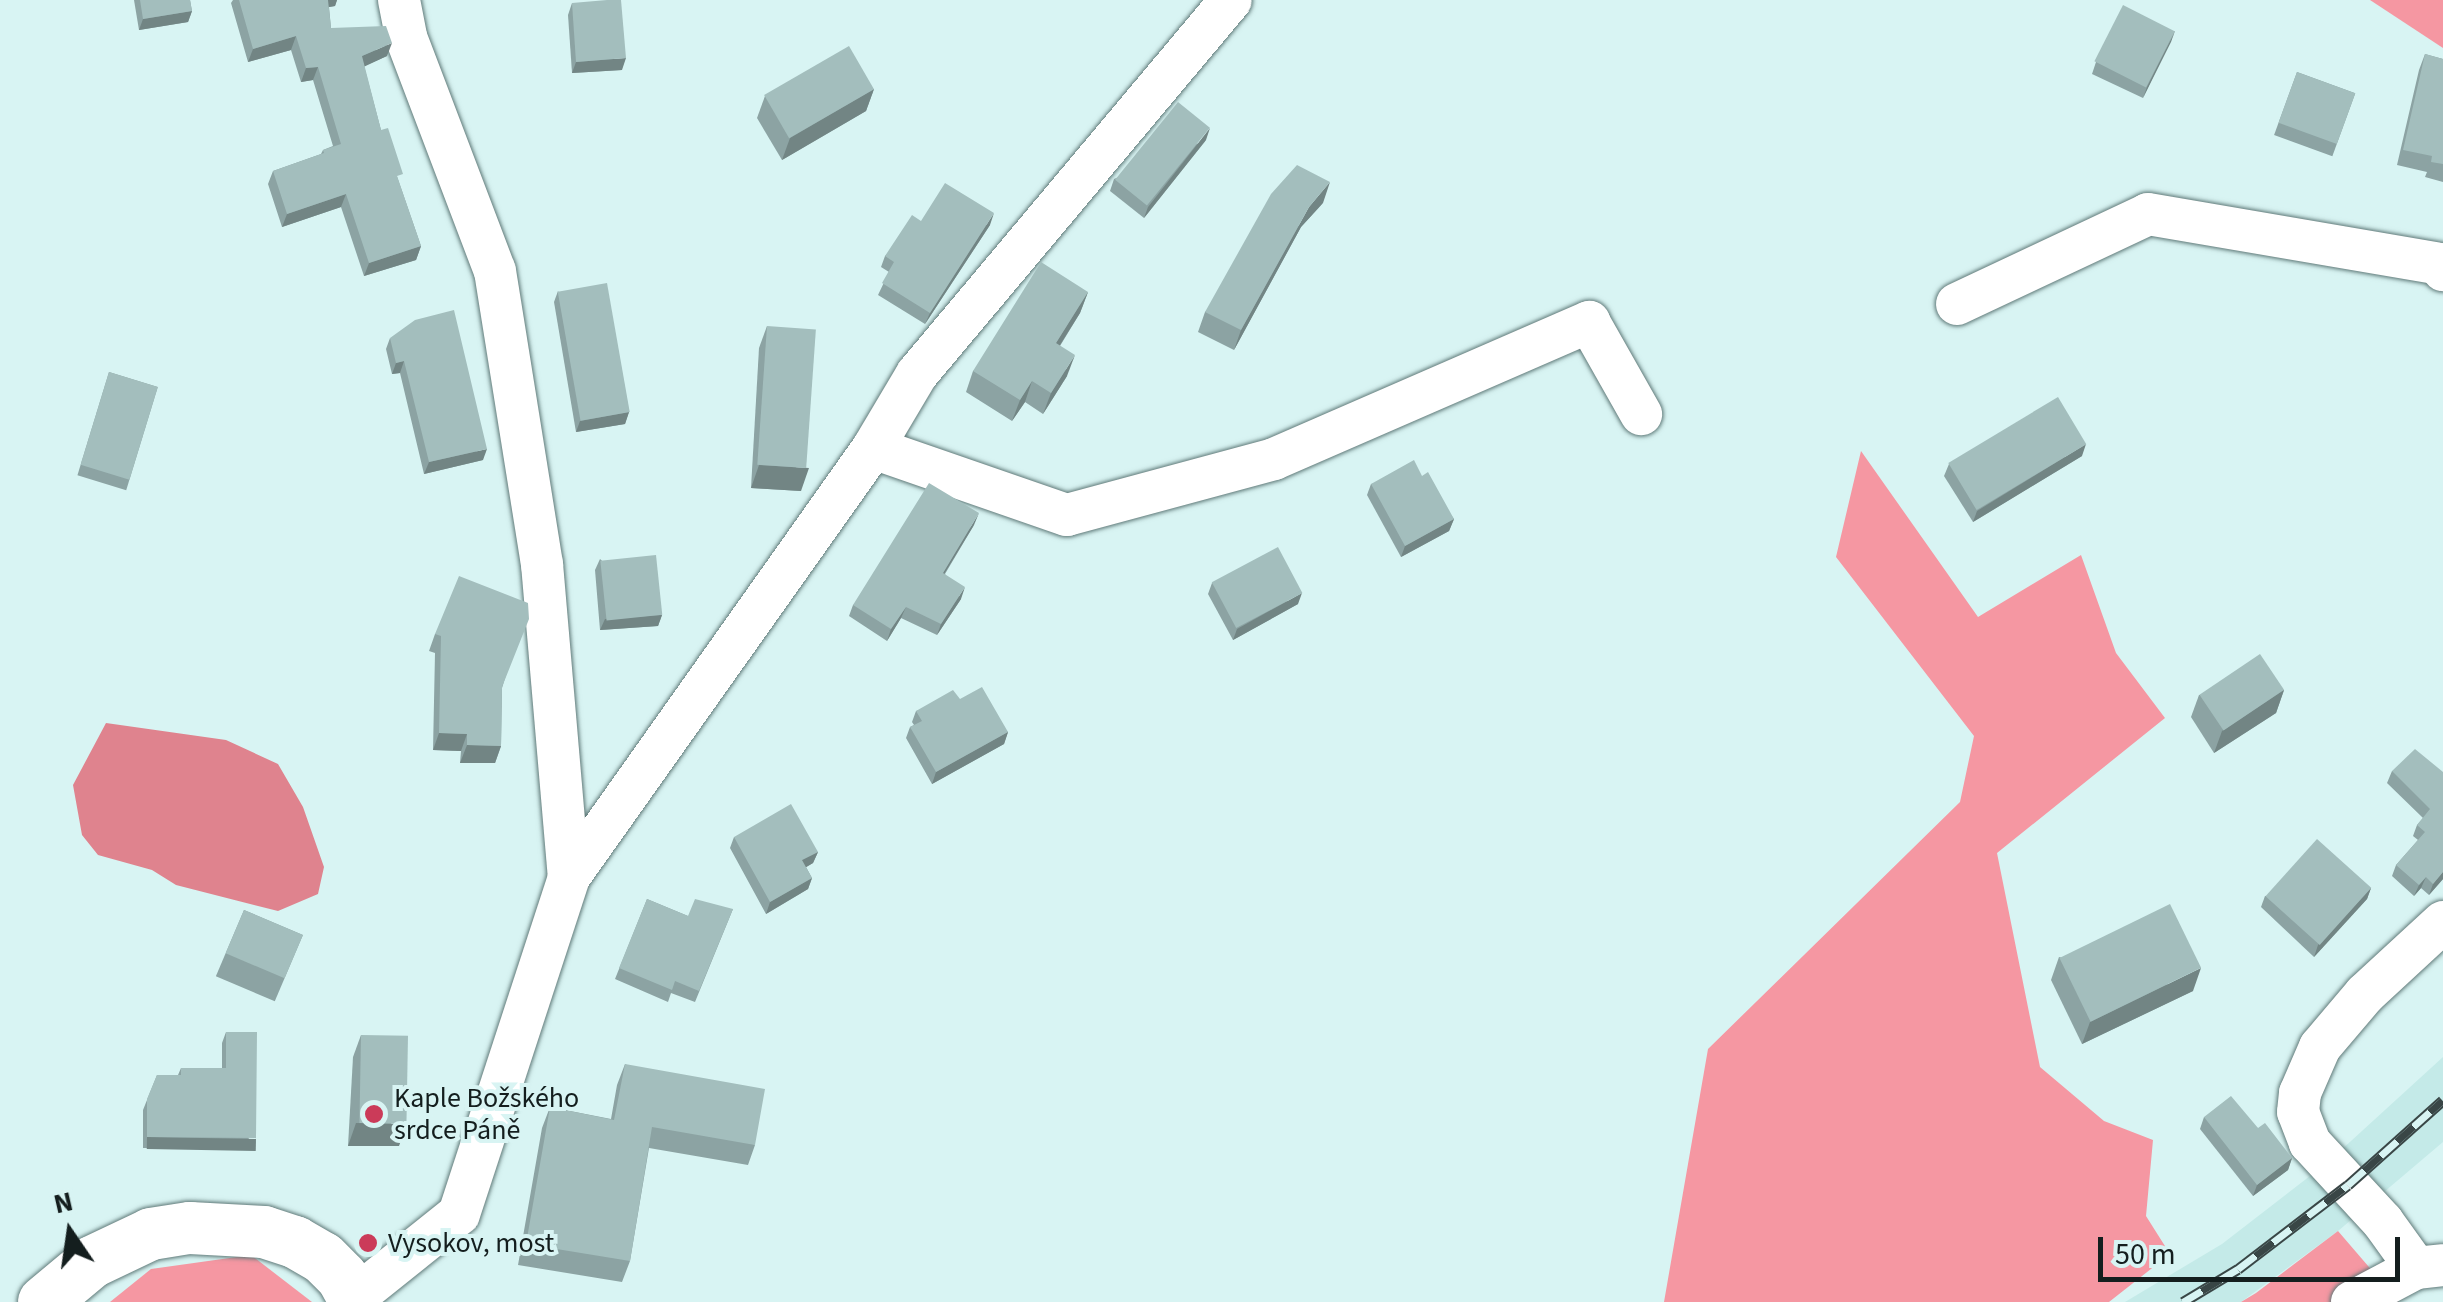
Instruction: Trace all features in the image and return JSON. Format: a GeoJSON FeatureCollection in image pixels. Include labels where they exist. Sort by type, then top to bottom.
{"type":"FeatureCollection","features":[{"type":"Feature","properties":{"kind":"street"},"geometry":{"type":"LineString","coordinates":[[399,0],[406,37],[494,271],[542,564],[568,877]]}},
{"type":"Feature","properties":{"kind":"street"},"geometry":{"type":"LineString","coordinates":[[44,1302],[92,1262],[151,1234],[190,1228],[264,1232],[296,1242],[323,1258],[355,1300],[459,1214],[568,877],[873,448],[917,374],[1231,0]]}},
{"type":"Feature","properties":{"kind":"street"},"geometry":{"type":"LineString","coordinates":[[1957,304],[2148,214],[2440,264],[2443,270]]}},
{"type":"Feature","properties":{"kind":"street"},"geometry":{"type":"LineString","coordinates":[[873,448],[1067,515],[1274,459],[1589,322],[1641,414]]}},
{"type":"Feature","properties":{"kind":"street"},"geometry":{"type":"LineString","coordinates":[[2352,1302],[2430,1267],[2310,1142],[2298,1112],[2300,1093],[2320,1047],[2366,994],[2443,922]]}},
{"type":"Feature","properties":{"kind":"shaded area"},"geometry":{"type":"Polygon","coordinates":[[[2370,0],[2443,0],[2443,48],[2370,0]]]}},
{"type":"Feature","properties":{"kind":"shaded area"},"geometry":{"type":"Polygon","coordinates":[[[1861,451],[1978,617],[2081,555],[2116,653],[2165,718],[1997,853],[2040,1067],[2104,1121],[2153,1140],[2146,1216],[2170,1254],[2109,1302],[1664,1302],[1708,1049],[1960,802],[1974,736],[1836,557],[1861,451]]]}},
{"type":"Feature","properties":{"kind":"shaded area"},"geometry":{"type":"Polygon","coordinates":[[[106,723],[226,740],[278,764],[303,807],[324,867],[318,894],[278,911],[176,885],[152,870],[98,855],[82,835],[73,785],[106,723]]]}},
{"type":"Feature","properties":{"kind":"shaded area"},"geometry":{"type":"Polygon","coordinates":[[[2443,1057],[2443,1142],[2338,1231],[2241,1302],[2125,1302],[2222,1244],[2328,1162],[2443,1057]]]}},
{"type":"Feature","properties":{"kind":"shaded area"},"geometry":{"type":"Polygon","coordinates":[[[2338,1231],[2399,1302],[2241,1302],[2256,1293],[2338,1231]]]}},
{"type":"Feature","properties":{"kind":"shaded area"},"geometry":{"type":"Polygon","coordinates":[[[251,1255],[312,1302],[110,1302],[151,1269],[251,1255]]]}},
{"type":"Feature","properties":{"kind":"building"},"geometry":{"type":"Polygon","coordinates":[[[140,0],[190,0],[192,11],[143,19],[140,0]]]}},
{"type":"Feature","properties":{"kind":"building"},"geometry":{"type":"Polygon","coordinates":[[[239,0],[328,0],[331,28],[386,26],[392,43],[362,56],[381,130],[388,128],[403,174],[397,176],[421,246],[369,263],[346,194],[287,214],[273,171],[341,144],[318,67],[306,68],[296,36],[253,49],[239,0]]]}},
{"type":"Feature","properties":{"kind":"building"},"geometry":{"type":"Polygon","coordinates":[[[621,0],[626,58],[576,62],[572,3],[621,0]]]}},
{"type":"Feature","properties":{"kind":"building"},"geometry":{"type":"Polygon","coordinates":[[[2123,5],[2175,31],[2146,87],[2094,61],[2123,5]]]}},
{"type":"Feature","properties":{"kind":"building"},"geometry":{"type":"Polygon","coordinates":[[[849,46],[874,89],[789,138],[764,95],[849,46]]]}},
{"type":"Feature","properties":{"kind":"building"},"geometry":{"type":"Polygon","coordinates":[[[2425,54],[2443,59],[2443,164],[2431,162],[2432,156],[2403,150],[2425,54]]]}},
{"type":"Feature","properties":{"kind":"building"},"geometry":{"type":"Polygon","coordinates":[[[2297,72],[2355,93],[2337,144],[2279,123],[2297,72]]]}},
{"type":"Feature","properties":{"kind":"building"},"geometry":{"type":"Polygon","coordinates":[[[1178,102],[1210,128],[1147,206],[1115,180],[1178,102]]]}},
{"type":"Feature","properties":{"kind":"building"},"geometry":{"type":"Polygon","coordinates":[[[1297,165],[1330,182],[1309,207],[1241,330],[1205,312],[1271,194],[1297,165]]]}},
{"type":"Feature","properties":{"kind":"building"},"geometry":{"type":"Polygon","coordinates":[[[945,183],[994,213],[930,313],[882,283],[894,262],[885,256],[912,215],[921,221],[945,183]]]}},
{"type":"Feature","properties":{"kind":"building"},"geometry":{"type":"Polygon","coordinates":[[[1041,262],[1088,292],[1056,343],[1075,355],[1051,393],[1032,381],[1020,400],[973,371],[1041,262]]]}},
{"type":"Feature","properties":{"kind":"building"},"geometry":{"type":"Polygon","coordinates":[[[607,283],[630,412],[581,421],[558,292],[607,283]]]}},
{"type":"Feature","properties":{"kind":"building"},"geometry":{"type":"Polygon","coordinates":[[[454,310],[487,449],[429,462],[404,361],[396,363],[390,338],[415,320],[454,310]]]}},
{"type":"Feature","properties":{"kind":"building"},"geometry":{"type":"Polygon","coordinates":[[[767,326],[816,329],[806,468],[757,465],[767,326]]]}},
{"type":"Feature","properties":{"kind":"building"},"geometry":{"type":"Polygon","coordinates":[[[109,372],[158,387],[129,480],[81,465],[109,372]]]}},
{"type":"Feature","properties":{"kind":"building"},"geometry":{"type":"Polygon","coordinates":[[[2058,397],[2086,444],[1977,510],[1948,463],[2058,397]]]}},
{"type":"Feature","properties":{"kind":"building"},"geometry":{"type":"Polygon","coordinates":[[[1414,460],[1422,476],[1428,472],[1454,519],[1405,546],[1371,484],[1414,460]]]}},
{"type":"Feature","properties":{"kind":"building"},"geometry":{"type":"Polygon","coordinates":[[[929,483],[979,513],[943,573],[965,587],[941,624],[906,607],[891,629],[853,605],[929,483]]]}},
{"type":"Feature","properties":{"kind":"building"},"geometry":{"type":"Polygon","coordinates":[[[1278,547],[1302,593],[1236,628],[1212,582],[1278,547]]]}},
{"type":"Feature","properties":{"kind":"building"},"geometry":{"type":"Polygon","coordinates":[[[656,555],[662,615],[607,621],[600,561],[656,555]]]}},
{"type":"Feature","properties":{"kind":"building"},"geometry":{"type":"Polygon","coordinates":[[[459,576],[528,603],[529,619],[502,687],[501,746],[467,745],[467,734],[439,733],[441,636],[435,634],[459,576]]]}},
{"type":"Feature","properties":{"kind":"building"},"geometry":{"type":"Polygon","coordinates":[[[2260,654],[2284,690],[2224,730],[2199,695],[2260,654]]]}},
{"type":"Feature","properties":{"kind":"building"},"geometry":{"type":"Polygon","coordinates":[[[982,687],[1008,732],[936,772],[910,727],[922,721],[916,711],[953,690],[960,699],[982,687]]]}},
{"type":"Feature","properties":{"kind":"building"},"geometry":{"type":"Polygon","coordinates":[[[2415,749],[2443,772],[2443,872],[2433,884],[2426,877],[2419,885],[2396,865],[2425,832],[2417,825],[2430,809],[2392,771],[2415,749]]]}},
{"type":"Feature","properties":{"kind":"building"},"geometry":{"type":"Polygon","coordinates":[[[791,804],[818,852],[802,860],[812,878],[770,902],[734,837],[791,804]]]}},
{"type":"Feature","properties":{"kind":"building"},"geometry":{"type":"Polygon","coordinates":[[[2317,839],[2371,888],[2320,945],[2265,896],[2317,839]]]}},
{"type":"Feature","properties":{"kind":"building"},"geometry":{"type":"Polygon","coordinates":[[[647,899],[688,916],[695,899],[733,909],[699,991],[675,981],[672,990],[619,968],[647,899]]]}},
{"type":"Feature","properties":{"kind":"building"},"geometry":{"type":"Polygon","coordinates":[[[2170,904],[2201,968],[2091,1022],[2059,958],[2170,904]]]}},
{"type":"Feature","properties":{"kind":"building"},"geometry":{"type":"Polygon","coordinates":[[[244,910],[303,935],[285,978],[226,953],[244,910]]]}},
{"type":"Feature","properties":{"kind":"building"},"geometry":{"type":"Polygon","coordinates":[[[226,1032],[257,1032],[256,1138],[147,1137],[147,1099],[157,1075],[181,1075],[181,1068],[226,1068],[226,1032]]]}},
{"type":"Feature","properties":{"kind":"building","name":"Kaple Božského srdce Páně"},"geometry":{"type":"Polygon","coordinates":[[[361,1035],[408,1036],[406,1124],[359,1123],[361,1035]]]}},
{"type":"Feature","properties":{"kind":"building"},"geometry":{"type":"Polygon","coordinates":[[[625,1064],[765,1089],[755,1145],[652,1127],[630,1261],[526,1244],[550,1107],[614,1120],[625,1064]]]}},
{"type":"Feature","properties":{"kind":"building"},"geometry":{"type":"Polygon","coordinates":[[[2231,1096],[2258,1128],[2265,1123],[2292,1158],[2257,1185],[2204,1117],[2231,1096]]]}},
{"type":"Feature","properties":{"kind":"railway"},"geometry":{"type":"LineString","coordinates":[[2183,1302],[2238,1269],[2348,1185],[2443,1100]]}},
{"type":"Feature","properties":{"kind":"place","name":"Kaple Božského srdce Páně"},"geometry":{"type":"Point","coordinates":[374,1114]}},
{"type":"Feature","properties":{"kind":"place","name":"Vysokov, most"},"geometry":{"type":"Point","coordinates":[368,1243]}}]}
